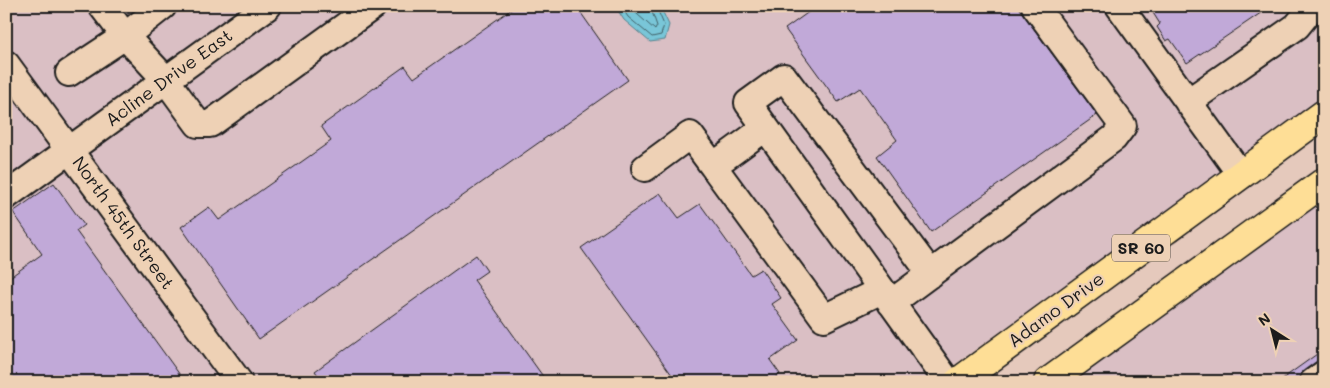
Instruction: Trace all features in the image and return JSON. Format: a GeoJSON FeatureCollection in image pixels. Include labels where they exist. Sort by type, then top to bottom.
{"type":"FeatureCollection","features":[{"type":"Feature","properties":{"kind":"main road","name":"Adamo Drive"},"geometry":{"type":"LineString","coordinates":[[958,382],[1324,114]]}},
{"type":"Feature","properties":{"kind":"main road","name":"SR 60"},"geometry":{"type":"LineString","coordinates":[[1048,382],[1324,182]]}},
{"type":"Feature","properties":{"kind":"street"},"geometry":{"type":"LineString","coordinates":[[102,6],[125,36],[166,80],[198,124],[210,124],[373,6]]}},
{"type":"Feature","properties":{"kind":"street"},"geometry":{"type":"LineString","coordinates":[[69,73],[125,36],[163,6]]}},
{"type":"Feature","properties":{"kind":"street","name":"Acline Drive East"},"geometry":{"type":"LineString","coordinates":[[6,196],[268,6]]}},
{"type":"Feature","properties":{"kind":"street"},"geometry":{"type":"LineString","coordinates":[[645,168],[690,135],[824,318],[887,296],[931,274],[1114,138],[1123,126],[1035,6]]}},
{"type":"Feature","properties":{"kind":"street"},"geometry":{"type":"LineString","coordinates":[[1120,6],[1241,175]]}},
{"type":"Feature","properties":{"kind":"street"},"geometry":{"type":"LineString","coordinates":[[1188,102],[1297,26],[1306,15],[1307,6]]}},
{"type":"Feature","properties":{"kind":"street"},"geometry":{"type":"LineString","coordinates":[[931,274],[784,77],[748,103],[948,382]]}},
{"type":"Feature","properties":{"kind":"street","name":"North 45th Street"},"geometry":{"type":"LineString","coordinates":[[11,79],[70,150],[239,382]]}},
{"type":"Feature","properties":{"kind":"street"},"geometry":{"type":"LineString","coordinates":[[713,166],[765,128]]}},
{"type":"Feature","properties":{"kind":"street"},"geometry":{"type":"LineString","coordinates":[[1313,382],[1324,374]]}},
{"type":"Feature","properties":{"kind":"shaded area"},"geometry":{"type":"Polygon","coordinates":[[[6,6],[256,6],[76,137],[234,382],[6,382],[6,6]]]}},
{"type":"Feature","properties":{"kind":"shaded area"},"geometry":{"type":"Polygon","coordinates":[[[275,6],[1324,6],[1324,99],[930,382],[242,382],[76,151],[275,6]]]}},
{"type":"Feature","properties":{"kind":"shaded area"},"geometry":{"type":"Polygon","coordinates":[[[1324,179],[1324,382],[1047,382],[1324,179]]]}},
{"type":"Feature","properties":{"kind":"water"},"geometry":{"type":"Polygon","coordinates":[[[615,6],[660,6],[669,25],[665,40],[650,42],[624,20],[615,6]]]}},
{"type":"Feature","properties":{"kind":"building"},"geometry":{"type":"Polygon","coordinates":[[[516,6],[576,6],[628,80],[259,339],[181,227],[209,207],[219,220],[331,141],[321,126],[405,66],[414,78],[516,6]]]}},
{"type":"Feature","properties":{"kind":"building"},"geometry":{"type":"Polygon","coordinates":[[[817,6],[1017,6],[1097,115],[931,232],[877,156],[897,140],[860,88],[838,102],[785,29],[817,6]]]}},
{"type":"Feature","properties":{"kind":"building"},"geometry":{"type":"Polygon","coordinates":[[[1152,6],[1271,6],[1187,63],[1170,39],[1166,41],[1157,27],[1160,24],[1150,8],[1152,6]]]}},
{"type":"Feature","properties":{"kind":"building"},"geometry":{"type":"Polygon","coordinates":[[[54,183],[84,225],[76,231],[185,382],[6,382],[6,280],[42,254],[13,212],[54,183]]]}},
{"type":"Feature","properties":{"kind":"building"},"geometry":{"type":"Polygon","coordinates":[[[660,193],[679,218],[700,204],[751,275],[761,269],[781,298],[772,304],[798,340],[770,360],[780,374],[770,382],[677,382],[581,248],[660,193]]]}},
{"type":"Feature","properties":{"kind":"building"},"geometry":{"type":"Polygon","coordinates":[[[476,255],[487,271],[474,280],[547,382],[323,382],[315,371],[476,255]]]}},
{"type":"Feature","properties":{"kind":"building"},"geometry":{"type":"Polygon","coordinates":[[[1324,349],[1324,366],[1302,382],[1278,382],[1324,349]]]}}]}
